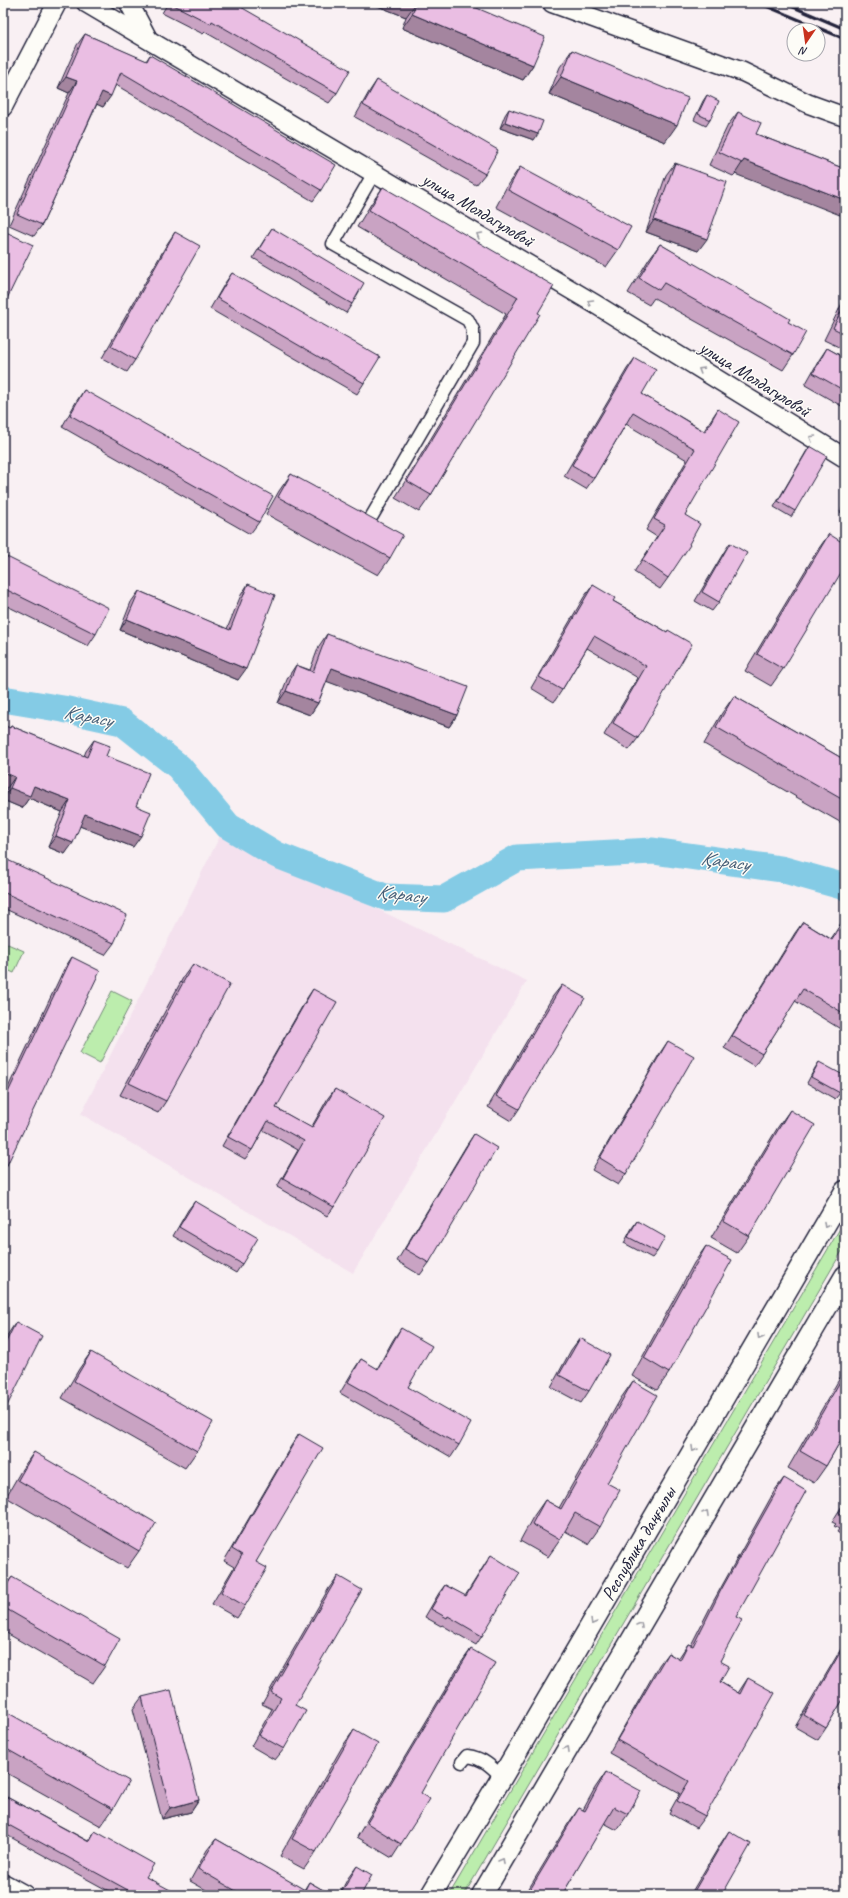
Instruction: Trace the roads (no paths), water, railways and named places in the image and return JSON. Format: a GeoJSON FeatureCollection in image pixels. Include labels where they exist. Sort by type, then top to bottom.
{"type":"FeatureCollection","features":[{"type":"Feature","properties":{"kind":"main road","name":"Республика даңғылы"},"geometry":{"type":"LineString","coordinates":[[431,1895],[502,1777],[845,1191]]}},
{"type":"Feature","properties":{"kind":"main road"},"geometry":{"type":"LineString","coordinates":[[482,1895],[845,1276]]}},
{"type":"Feature","properties":{"kind":"street"},"geometry":{"type":"LineString","coordinates":[[3,107],[58,3]]}},
{"type":"Feature","properties":{"kind":"street","name":"улица Молдагуловой"},"geometry":{"type":"LineString","coordinates":[[86,3],[595,304],[845,458]]}},
{"type":"Feature","properties":{"kind":"street"},"geometry":{"type":"LineString","coordinates":[[129,3],[149,40]]}},
{"type":"Feature","properties":{"kind":"street"},"geometry":{"type":"LineString","coordinates":[[552,3],[743,72],[845,123]]}},
{"type":"Feature","properties":{"kind":"street"},"geometry":{"type":"LineString","coordinates":[[809,104],[845,117]]}},
{"type":"Feature","properties":{"kind":"street"},"geometry":{"type":"LineString","coordinates":[[372,516],[473,344],[473,330],[468,320],[333,244],[374,173]]}},
{"type":"Feature","properties":{"kind":"street"},"geometry":{"type":"LineString","coordinates":[[462,1762],[467,1756],[478,1757],[488,1763],[502,1777]]}},
{"type":"Feature","properties":{"kind":"street"},"geometry":{"type":"LineString","coordinates":[[3,1883],[25,1895]]}},
{"type":"Feature","properties":{"kind":"waterway","name":"Қарасу"},"geometry":{"type":"LineString","coordinates":[[3,699],[63,709],[122,722],[179,767],[228,826],[277,855],[385,897],[444,899],[517,858],[653,851],[781,869],[845,887]]}},
{"type":"Feature","properties":{"kind":"railway"},"geometry":{"type":"LineString","coordinates":[[759,3],[845,39]]}},
{"type":"Feature","properties":{"kind":"railway"},"geometry":{"type":"LineString","coordinates":[[784,3],[845,29]]}}]}
